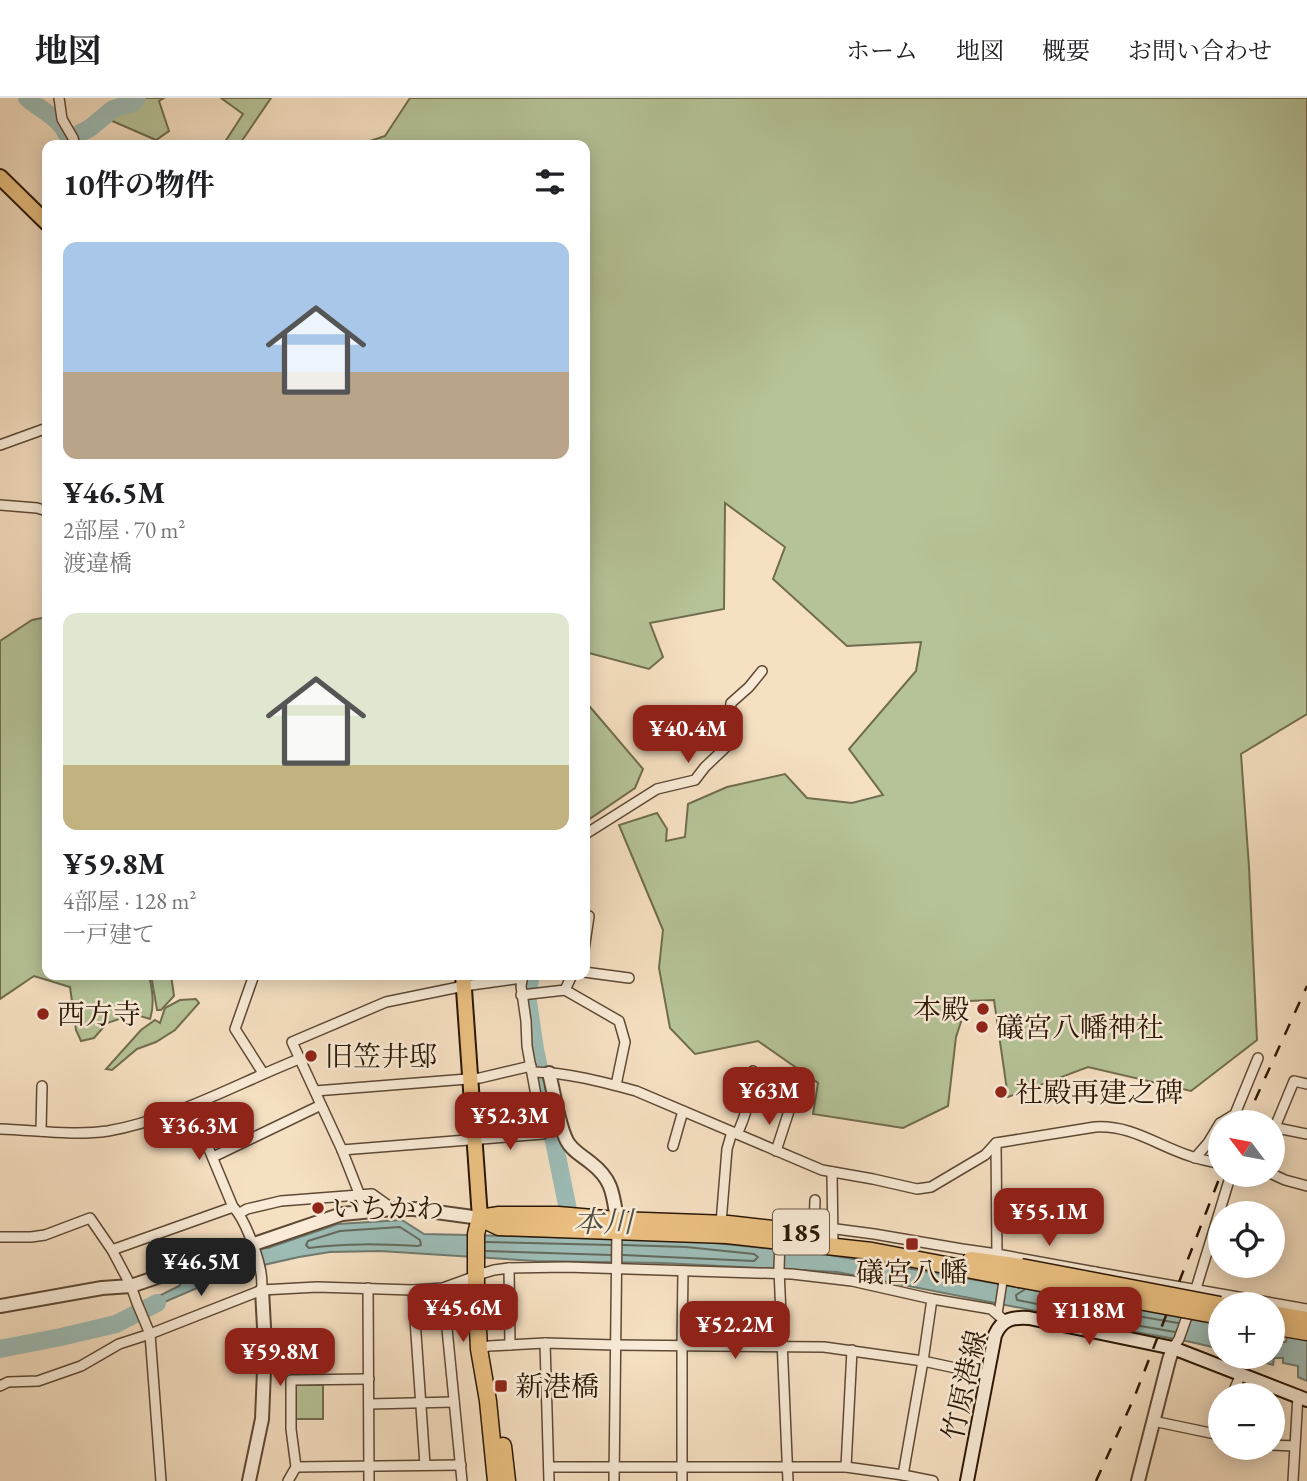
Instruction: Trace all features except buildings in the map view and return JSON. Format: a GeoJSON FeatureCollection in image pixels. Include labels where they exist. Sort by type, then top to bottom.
{"type":"FeatureCollection","features":[{"type":"Feature","properties":{"kind":"highway","name":"185"},"geometry":{"type":"LineString","coordinates":[[480,1218],[499,1214],[616,1230],[833,1237],[998,1259],[1014,1276],[1208,1303]]}},
{"type":"Feature","properties":{"kind":"highway"},"geometry":{"type":"LineString","coordinates":[[480,1218],[484,1348],[496,1481]]}},
{"type":"Feature","properties":{"kind":"highway","name":"185"},"geometry":{"type":"LineString","coordinates":[[616,1230],[721,1223],[783,1235]]}},
{"type":"Feature","properties":{"kind":"highway","name":"185"},"geometry":{"type":"LineString","coordinates":[[833,1237],[872,1251],[1208,1314]]}},
{"type":"Feature","properties":{"kind":"highway"},"geometry":{"type":"LineString","coordinates":[[1285,1316],[1307,1320]]}},
{"type":"Feature","properties":{"kind":"highway"},"geometry":{"type":"LineString","coordinates":[[1285,1328],[1307,1332]]}},
{"type":"Feature","properties":{"kind":"highway"},"geometry":{"type":"LineString","coordinates":[[484,1348],[507,1481]]}},
{"type":"Feature","properties":{"kind":"main road"},"geometry":{"type":"LineString","coordinates":[[0,177],[42,218]]}},
{"type":"Feature","properties":{"kind":"main road"},"geometry":{"type":"LineString","coordinates":[[463,980],[480,1218]]}},
{"type":"Feature","properties":{"kind":"street"},"geometry":{"type":"LineString","coordinates":[[58,98],[62,120],[73,138]]}},
{"type":"Feature","properties":{"kind":"street"},"geometry":{"type":"LineString","coordinates":[[0,445],[42,430]]}},
{"type":"Feature","properties":{"kind":"street"},"geometry":{"type":"LineString","coordinates":[[0,505],[42,510]]}},
{"type":"Feature","properties":{"kind":"street"},"geometry":{"type":"LineString","coordinates":[[590,831],[657,789],[695,780],[727,746],[731,703],[762,671]]}},
{"type":"Feature","properties":{"kind":"street"},"geometry":{"type":"LineString","coordinates":[[590,973],[629,978]]}},
{"type":"Feature","properties":{"kind":"street"},"geometry":{"type":"LineString","coordinates":[[252,980],[235,1029],[263,1073]]}},
{"type":"Feature","properties":{"kind":"street"},"geometry":{"type":"LineString","coordinates":[[366,1211],[342,1150],[292,1042],[386,1002],[463,980]]}},
{"type":"Feature","properties":{"kind":"street"},"geometry":{"type":"LineString","coordinates":[[342,1150],[543,1134],[527,1046],[522,980]]}},
{"type":"Feature","properties":{"kind":"street"},"geometry":{"type":"LineString","coordinates":[[565,990],[570,980]]}},
{"type":"Feature","properties":{"kind":"street"},"geometry":{"type":"LineString","coordinates":[[521,995],[565,990],[619,1021],[625,1042],[615,1085]]}},
{"type":"Feature","properties":{"kind":"street"},"geometry":{"type":"LineString","coordinates":[[1237,1110],[1258,1058]]}},
{"type":"Feature","properties":{"kind":"street"},"geometry":{"type":"LineString","coordinates":[[0,1129],[105,1131],[144,1123],[191,1106],[299,1059]]}},
{"type":"Feature","properties":{"kind":"street"},"geometry":{"type":"LineString","coordinates":[[315,1091],[470,1079],[532,1070],[547,1072],[636,1091],[822,1170],[917,1189],[932,1187],[985,1155],[996,1143],[1095,1127],[1110,1126],[1131,1131],[1208,1161]]}},
{"type":"Feature","properties":{"kind":"street"},"geometry":{"type":"LineString","coordinates":[[721,1223],[727,1149],[734,1133],[744,1121],[751,1094],[752,1071]]}},
{"type":"Feature","properties":{"kind":"street"},"geometry":{"type":"LineString","coordinates":[[547,1072],[567,1141],[573,1149],[594,1164],[612,1188],[616,1230],[614,1481]]}},
{"type":"Feature","properties":{"kind":"street"},"geometry":{"type":"LineString","coordinates":[[1281,1110],[1294,1081],[1307,1084]]}},
{"type":"Feature","properties":{"kind":"street"},"geometry":{"type":"LineString","coordinates":[[41,1131],[42,1086]]}},
{"type":"Feature","properties":{"kind":"street"},"geometry":{"type":"LineString","coordinates":[[213,1157],[321,1105]]}},
{"type":"Feature","properties":{"kind":"street"},"geometry":{"type":"LineString","coordinates":[[191,1106],[254,1247],[261,1269],[265,1346],[262,1419],[249,1481]]}},
{"type":"Feature","properties":{"kind":"street"},"geometry":{"type":"LineString","coordinates":[[673,1146],[683,1111]]}},
{"type":"Feature","properties":{"kind":"street"},"geometry":{"type":"LineString","coordinates":[[776,1151],[789,1111]]}},
{"type":"Feature","properties":{"kind":"street"},"geometry":{"type":"LineString","coordinates":[[1285,1129],[1307,1134]]}},
{"type":"Feature","properties":{"kind":"street"},"geometry":{"type":"LineString","coordinates":[[996,1143],[998,1259],[1307,1309]]}},
{"type":"Feature","properties":{"kind":"street"},"geometry":{"type":"LineString","coordinates":[[1195,1158],[1208,1143]]}},
{"type":"Feature","properties":{"kind":"street"},"geometry":{"type":"LineString","coordinates":[[832,1172],[833,1237]]}},
{"type":"Feature","properties":{"kind":"street"},"geometry":{"type":"LineString","coordinates":[[1285,1180],[1307,1186]]}},
{"type":"Feature","properties":{"kind":"street"},"geometry":{"type":"LineString","coordinates":[[1139,1481],[1169,1360],[1196,1291],[1227,1187]]}},
{"type":"Feature","properties":{"kind":"street"},"geometry":{"type":"LineString","coordinates":[[112,1250],[237,1210],[281,1201],[372,1194],[393,1209]]}},
{"type":"Feature","properties":{"kind":"street"},"geometry":{"type":"LineString","coordinates":[[814,1226],[815,1200]]}},
{"type":"Feature","properties":{"kind":"street"},"geometry":{"type":"LineString","coordinates":[[0,1306],[102,1288],[131,1286],[254,1247],[331,1217],[366,1211],[414,1209],[480,1218]]}},
{"type":"Feature","properties":{"kind":"street"},"geometry":{"type":"LineString","coordinates":[[0,1237],[45,1235],[90,1218],[112,1250],[131,1286],[150,1334],[161,1481]]}},
{"type":"Feature","properties":{"kind":"street"},"geometry":{"type":"LineString","coordinates":[[788,1481],[779,1272],[783,1235],[814,1226],[833,1237]]}},
{"type":"Feature","properties":{"kind":"street"},"geometry":{"type":"LineString","coordinates":[[153,1236],[165,1274]]}},
{"type":"Feature","properties":{"kind":"street"},"geometry":{"type":"LineString","coordinates":[[0,1386],[8,1382],[38,1381],[81,1366],[120,1343],[262,1290],[317,1287],[413,1290],[443,1288],[480,1268],[494,1270],[616,1265],[683,1271],[779,1272],[852,1281],[991,1309],[1001,1314],[1014,1276]]}},
{"type":"Feature","properties":{"kind":"street"},"geometry":{"type":"LineString","coordinates":[[509,1268],[510,1345]]}},
{"type":"Feature","properties":{"kind":"street"},"geometry":{"type":"LineString","coordinates":[[682,1481],[683,1271]]}},
{"type":"Feature","properties":{"kind":"street"},"geometry":{"type":"LineString","coordinates":[[1087,1327],[1095,1274]]}},
{"type":"Feature","properties":{"kind":"street"},"geometry":{"type":"LineString","coordinates":[[368,1288],[369,1481]]}},
{"type":"Feature","properties":{"kind":"street"},"geometry":{"type":"LineString","coordinates":[[443,1288],[462,1481]]}},
{"type":"Feature","properties":{"kind":"street"},"geometry":{"type":"LineString","coordinates":[[413,1290],[425,1465]]}},
{"type":"Feature","properties":{"kind":"street"},"geometry":{"type":"LineString","coordinates":[[903,1475],[932,1299]]}},
{"type":"Feature","properties":{"kind":"street","name":"竹原港線"},"geometry":{"type":"LineString","coordinates":[[967,1481],[1001,1314],[1176,1344],[1241,1374],[1303,1398]]}},
{"type":"Feature","properties":{"kind":"street"},"geometry":{"type":"LineString","coordinates":[[545,1343],[549,1481]]}},
{"type":"Feature","properties":{"kind":"street"},"geometry":{"type":"LineString","coordinates":[[484,1348],[545,1343],[824,1347],[923,1361],[988,1375]]}},
{"type":"Feature","properties":{"kind":"street"},"geometry":{"type":"LineString","coordinates":[[846,1467],[852,1350]]}},
{"type":"Feature","properties":{"kind":"street"},"geometry":{"type":"LineString","coordinates":[[1238,1383],[1241,1374]]}},
{"type":"Feature","properties":{"kind":"street"},"geometry":{"type":"LineString","coordinates":[[288,1481],[296,1467],[291,1429],[291,1380],[369,1379]]}},
{"type":"Feature","properties":{"kind":"street"},"geometry":{"type":"LineString","coordinates":[[1293,1481],[1294,1446],[1303,1398]]}},
{"type":"Feature","properties":{"kind":"street"},"geometry":{"type":"LineString","coordinates":[[369,1404],[454,1402]]}},
{"type":"Feature","properties":{"kind":"street"},"geometry":{"type":"LineString","coordinates":[[1153,1421],[1208,1430]]}},
{"type":"Feature","properties":{"kind":"street"},"geometry":{"type":"LineString","coordinates":[[1285,1446],[1294,1446]]}},
{"type":"Feature","properties":{"kind":"street"},"geometry":{"type":"LineString","coordinates":[[296,1467],[461,1465]]}},
{"type":"Feature","properties":{"kind":"street"},"geometry":{"type":"LineString","coordinates":[[549,1467],[846,1467],[933,1481]]}},
{"type":"Feature","properties":{"kind":"green space"},"geometry":{"type":"Polygon","coordinates":[[[142,98],[164,98],[159,101],[169,131],[156,140],[110,120],[142,98]]]}},
{"type":"Feature","properties":{"kind":"green space"},"geometry":{"type":"Polygon","coordinates":[[[221,98],[271,98],[242,140],[226,140],[243,114],[221,98]]]}},
{"type":"Feature","properties":{"kind":"green space"},"geometry":{"type":"Polygon","coordinates":[[[410,98],[1307,98],[1307,714],[1241,754],[1257,1040],[1191,1091],[1088,1067],[1008,1097],[994,1000],[968,1001],[956,1037],[948,1106],[903,1128],[813,1114],[818,1083],[758,1041],[695,1054],[670,1028],[659,968],[663,930],[619,825],[657,813],[667,829],[666,841],[685,837],[688,804],[727,787],[785,774],[807,798],[852,803],[883,795],[849,749],[916,671],[921,642],[847,646],[773,579],[785,547],[725,503],[724,609],[650,623],[663,657],[649,669],[590,653],[590,140],[373,140],[385,136],[410,98]]]}},
{"type":"Feature","properties":{"kind":"green space"},"geometry":{"type":"Polygon","coordinates":[[[42,618],[42,978],[34,976],[0,999],[0,641],[32,620],[42,618]]]}},
{"type":"Feature","properties":{"kind":"green space"},"geometry":{"type":"Polygon","coordinates":[[[590,707],[643,769],[635,788],[590,819],[590,707]]]}},
{"type":"Feature","properties":{"kind":"green space"},"geometry":{"type":"Polygon","coordinates":[[[47,980],[150,980],[152,997],[150,1019],[134,1014],[107,1023],[94,1038],[81,1041],[76,1030],[70,987],[47,980]]]}},
{"type":"Feature","properties":{"kind":"green space"},"geometry":{"type":"Polygon","coordinates":[[[152,980],[172,980],[174,996],[161,1010],[157,1010],[152,980]]]}},
{"type":"Feature","properties":{"kind":"green space"},"geometry":{"type":"Polygon","coordinates":[[[196,999],[199,1003],[175,1030],[156,1042],[137,1049],[112,1070],[106,1069],[141,1030],[155,1020],[160,1023],[165,1008],[180,1000],[196,999]]]}},
{"type":"Feature","properties":{"kind":"green space"},"geometry":{"type":"Polygon","coordinates":[[[294,1385],[323,1385],[323,1419],[295,1419],[294,1385]]]}},
{"type":"Feature","properties":{"kind":"water"},"geometry":{"type":"Polygon","coordinates":[[[402,1220],[424,1234],[686,1240],[824,1254],[1017,1287],[1176,1290],[1208,1296],[1208,1346],[837,1272],[663,1263],[536,1261],[380,1251],[330,1252],[299,1257],[225,1276],[146,1310],[143,1304],[179,1286],[187,1275],[255,1249],[268,1248],[338,1224],[402,1220]]]}},
{"type":"Feature","properties":{"kind":"water"},"geometry":{"type":"Polygon","coordinates":[[[1291,1310],[1307,1313],[1307,1381],[1298,1377],[1298,1366],[1285,1363],[1285,1342],[1291,1310]]]}},
{"type":"Feature","properties":{"kind":"waterway"},"geometry":{"type":"LineString","coordinates":[[27,98],[53,117],[69,140]]}},
{"type":"Feature","properties":{"kind":"waterway"},"geometry":{"type":"LineString","coordinates":[[69,139],[90,128],[113,109],[133,103],[137,98]]}},
{"type":"Feature","properties":{"kind":"waterway"},"geometry":{"type":"LineString","coordinates":[[530,980],[527,995],[535,1049],[572,1229]]}},
{"type":"Feature","properties":{"kind":"waterway","name":"本川"},"geometry":{"type":"LineString","coordinates":[[0,1349],[116,1324],[157,1303]]}},
{"type":"Feature","properties":{"kind":"railway"},"geometry":{"type":"LineString","coordinates":[[1250,1110],[1307,986]]}},
{"type":"Feature","properties":{"kind":"railway"},"geometry":{"type":"LineString","coordinates":[[1096,1481],[1134,1398],[1216,1187]]}},
{"type":"Feature","properties":{"kind":"place","name":"本殿"},"geometry":{"type":"Point","coordinates":[983,1009]}},
{"type":"Feature","properties":{"kind":"place","name":"西方寺"},"geometry":{"type":"Point","coordinates":[43,1014]}},
{"type":"Feature","properties":{"kind":"place","name":"礒宮八幡神社"},"geometry":{"type":"Point","coordinates":[982,1027]}},
{"type":"Feature","properties":{"kind":"place","name":"旧笠井邸"},"geometry":{"type":"Point","coordinates":[311,1056]}},
{"type":"Feature","properties":{"kind":"place","name":"社殿再建之碑"},"geometry":{"type":"Point","coordinates":[1001,1092]}},
{"type":"Feature","properties":{"kind":"place","name":"いちかわ"},"geometry":{"type":"Point","coordinates":[318,1208]}},
{"type":"Feature","properties":{"kind":"place","name":"礒宮八幡"},"geometry":{"type":"Point","coordinates":[912,1244]}},
{"type":"Feature","properties":{"kind":"place","name":"新港橋"},"geometry":{"type":"Point","coordinates":[501,1386]}}]}
